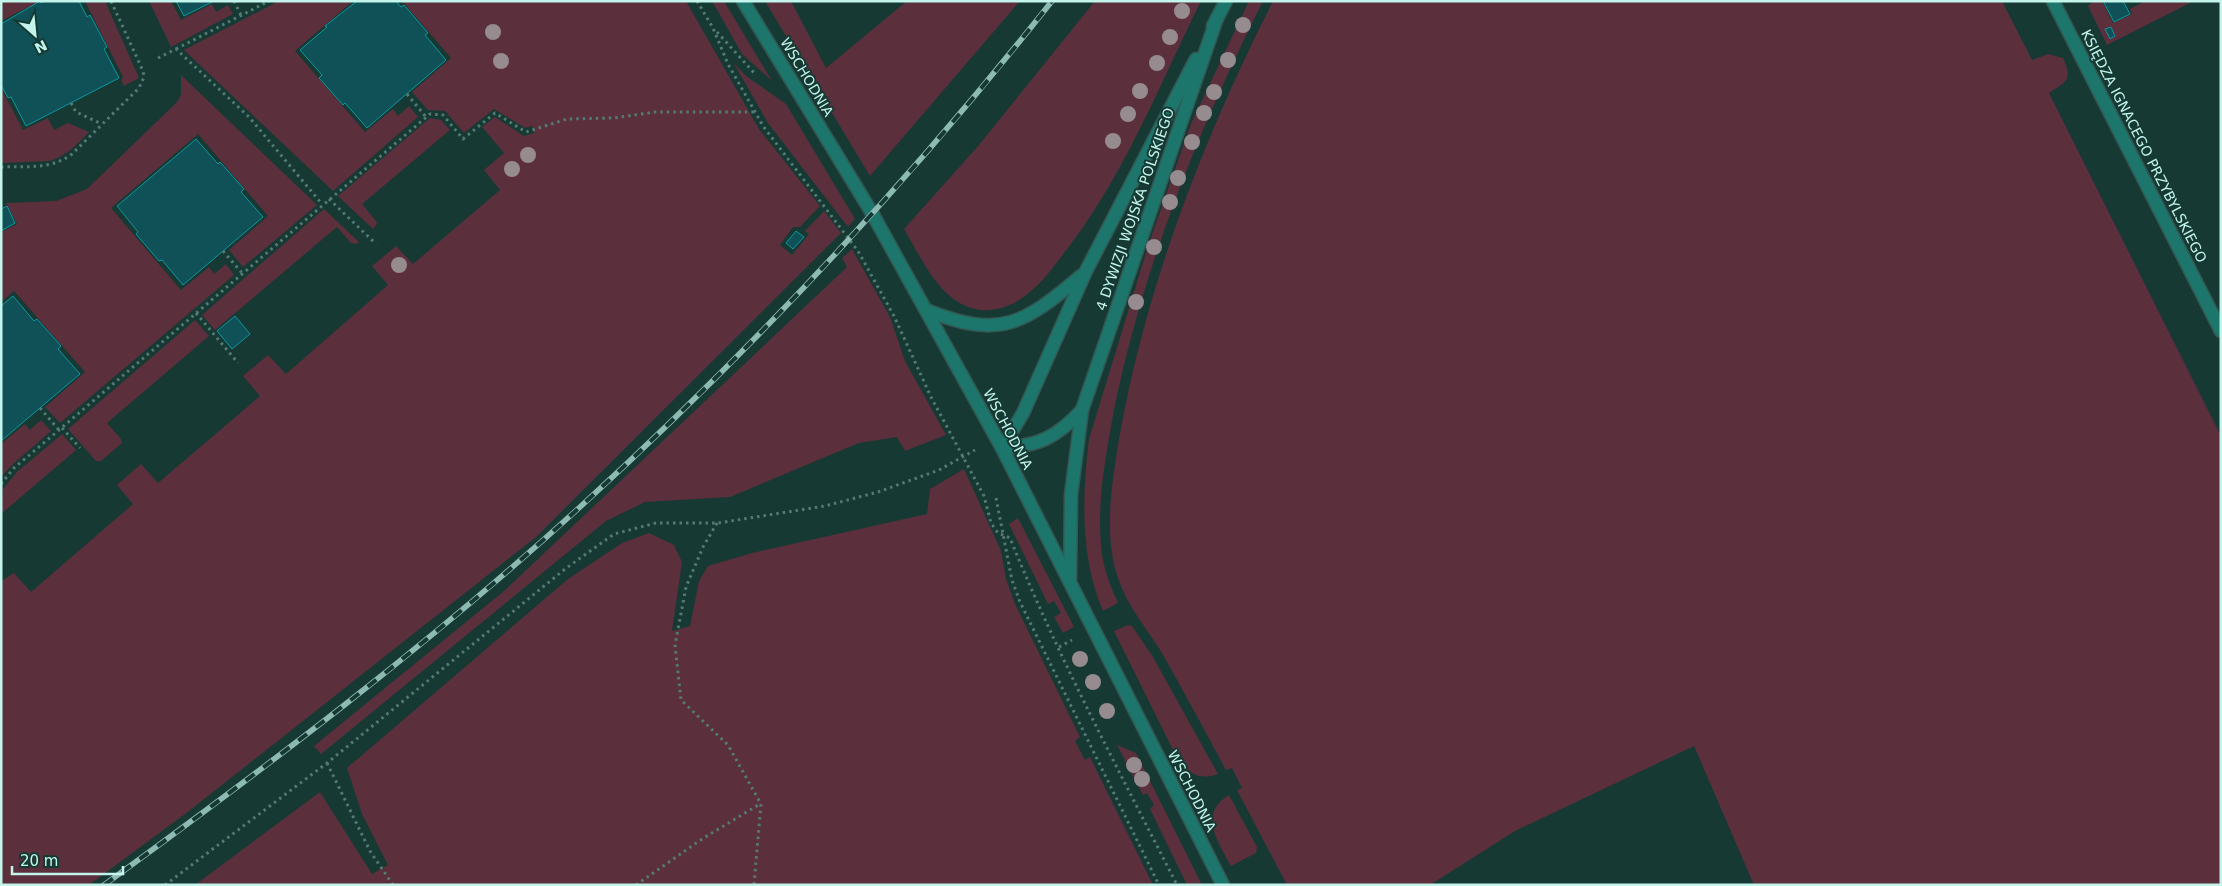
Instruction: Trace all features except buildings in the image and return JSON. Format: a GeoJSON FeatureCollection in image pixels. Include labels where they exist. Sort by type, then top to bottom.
{"type":"FeatureCollection","features":[{"type":"Feature","properties":{"kind":"street","name":"WSCHODNIA"},"geometry":{"type":"LineString","coordinates":[[743,1],[872,213],[1002,448],[1223,885]]}},
{"type":"Feature","properties":{"kind":"street","name":"4 DYWIZJI WOJSKA POLSKIEGO"},"geometry":{"type":"LineString","coordinates":[[1002,448],[1023,413],[1086,272],[1226,1]]}},
{"type":"Feature","properties":{"kind":"street","name":"KSIĘDZA IGNACEGO PRZYBYLSKIEGO"},"geometry":{"type":"LineString","coordinates":[[2053,1],[2221,331]]}},
{"type":"Feature","properties":{"kind":"street","name":"4 DYWIZJI WOJSKA POLSKIEGO"},"geometry":{"type":"LineString","coordinates":[[1070,581],[1071,495],[1082,410],[1217,18]]}},
{"type":"Feature","properties":{"kind":"street","name":"4 DYWIZJI WOJSKA POLSKIEGO"},"geometry":{"type":"LineString","coordinates":[[926,310],[956,322],[1004,324],[1022,319],[1049,303],[1086,272]]}},
{"type":"Feature","properties":{"kind":"street","name":"4 DYWIZJI WOJSKA POLSKIEGO"},"geometry":{"type":"LineString","coordinates":[[1002,448],[1022,447],[1054,436],[1066,427],[1082,410]]}},
{"type":"Feature","properties":{"kind":"path"},"geometry":{"type":"LineString","coordinates":[[1,167],[50,166],[60,163],[72,154],[139,88],[144,77],[143,71],[111,1]]}},
{"type":"Feature","properties":{"kind":"path"},"geometry":{"type":"LineString","coordinates":[[234,1],[241,15]]}},
{"type":"Feature","properties":{"kind":"path"},"geometry":{"type":"LineString","coordinates":[[158,58],[268,1]]}},
{"type":"Feature","properties":{"kind":"path"},"geometry":{"type":"LineString","coordinates":[[697,1],[713,28],[728,64],[754,112],[858,251],[894,316],[909,352],[984,496],[991,523],[998,533],[1010,538],[1029,586],[1177,885]]}},
{"type":"Feature","properties":{"kind":"path"},"geometry":{"type":"LineString","coordinates":[[176,48],[249,118],[322,204]]}},
{"type":"Feature","properties":{"kind":"path"},"geometry":{"type":"LineString","coordinates":[[407,94],[426,117]]}},
{"type":"Feature","properties":{"kind":"path"},"geometry":{"type":"LineString","coordinates":[[71,103],[76,112],[102,124]]}},
{"type":"Feature","properties":{"kind":"path"},"geometry":{"type":"LineString","coordinates":[[1,484],[14,468],[430,114],[443,115],[463,139],[495,113],[526,132],[567,120],[614,118],[655,112],[754,112]]}},
{"type":"Feature","properties":{"kind":"path"},"geometry":{"type":"LineString","coordinates":[[329,199],[376,244]]}},
{"type":"Feature","properties":{"kind":"path"},"geometry":{"type":"LineString","coordinates":[[223,251],[242,273]]}},
{"type":"Feature","properties":{"kind":"path"},"geometry":{"type":"LineString","coordinates":[[196,313],[238,363]]}},
{"type":"Feature","properties":{"kind":"path"},"geometry":{"type":"LineString","coordinates":[[40,408],[80,448]]}},
{"type":"Feature","properties":{"kind":"path"},"geometry":{"type":"LineString","coordinates":[[970,444],[977,458]]}},
{"type":"Feature","properties":{"kind":"path"},"geometry":{"type":"LineString","coordinates":[[167,884],[327,763],[565,569],[614,534],[656,523],[718,523],[825,506],[878,492],[939,470],[982,447]]}},
{"type":"Feature","properties":{"kind":"path"},"geometry":{"type":"LineString","coordinates":[[994,492],[1012,580],[1020,602],[1159,885]]}},
{"type":"Feature","properties":{"kind":"path"},"geometry":{"type":"LineString","coordinates":[[718,523],[703,547],[686,587],[675,645],[681,700],[728,745],[761,804],[754,885]]}},
{"type":"Feature","properties":{"kind":"path"},"geometry":{"type":"LineString","coordinates":[[327,763],[370,851],[393,885]]}},
{"type":"Feature","properties":{"kind":"path"},"geometry":{"type":"LineString","coordinates":[[636,885],[702,839],[761,804]]}},
{"type":"Feature","properties":{"kind":"shaded area"},"geometry":{"type":"Polygon","coordinates":[[[1,1],[40,1],[1,21],[1,1]]]}},
{"type":"Feature","properties":{"kind":"shaded area"},"geometry":{"type":"Polygon","coordinates":[[[85,1],[105,1],[139,78],[124,86],[121,80],[123,77],[85,1]]]}},
{"type":"Feature","properties":{"kind":"shaded area"},"geometry":{"type":"Polygon","coordinates":[[[149,1],[171,1],[181,20],[212,4],[216,12],[228,5],[233,14],[171,47],[149,1]]]}},
{"type":"Feature","properties":{"kind":"shaded area"},"geometry":{"type":"Polygon","coordinates":[[[279,1],[353,1],[295,51],[365,132],[393,109],[398,116],[409,106],[418,117],[333,191],[184,50],[279,1]]]}},
{"type":"Feature","properties":{"kind":"shaded area"},"geometry":{"type":"Polygon","coordinates":[[[402,1],[686,1],[759,129],[820,206],[800,227],[793,227],[780,245],[792,255],[809,234],[805,231],[824,211],[841,233],[536,537],[189,811],[89,885],[1,885],[1,581],[14,573],[31,592],[133,504],[117,485],[141,464],[158,483],[260,396],[243,376],[268,355],[286,374],[388,285],[372,266],[396,246],[413,264],[500,190],[484,170],[504,153],[482,127],[495,117],[524,136],[534,133],[532,126],[525,128],[494,109],[464,133],[445,111],[428,110],[412,92],[451,58],[402,1]]]}},
{"type":"Feature","properties":{"kind":"shaded area"},"geometry":{"type":"Polygon","coordinates":[[[712,1],[724,1],[772,81],[742,54],[712,1]]]}},
{"type":"Feature","properties":{"kind":"shaded area"},"geometry":{"type":"Polygon","coordinates":[[[765,1],[791,1],[826,68],[907,1],[1020,1],[870,176],[765,1]]]}},
{"type":"Feature","properties":{"kind":"shaded area"},"geometry":{"type":"Polygon","coordinates":[[[1095,1],[1201,1],[1121,166],[1083,228],[1052,268],[1028,294],[1006,306],[993,310],[981,310],[962,304],[941,288],[924,265],[904,229],[979,145],[1095,1]]]}},
{"type":"Feature","properties":{"kind":"shaded area"},"geometry":{"type":"Polygon","coordinates":[[[1249,1],[1263,1],[1216,99],[1175,201],[1140,304],[1126,357],[1108,443],[1100,511],[1103,560],[1109,582],[1118,603],[1103,611],[1090,570],[1085,526],[1085,482],[1089,439],[1149,243],[1191,124],[1249,1]]]}},
{"type":"Feature","properties":{"kind":"shaded area"},"geometry":{"type":"Polygon","coordinates":[[[1273,1],[2002,1],[2032,60],[2048,54],[2063,58],[2068,76],[2060,86],[2049,93],[2221,436],[2221,885],[1754,885],[1694,746],[1515,831],[1430,885],[1287,885],[1237,790],[1242,788],[1232,768],[1226,770],[1162,653],[1138,617],[1122,588],[1113,561],[1110,526],[1110,508],[1119,439],[1130,382],[1161,270],[1180,214],[1223,106],[1273,1]]]}},
{"type":"Feature","properties":{"kind":"shaded area"},"geometry":{"type":"Polygon","coordinates":[[[2093,1],[2102,1],[2113,23],[2132,14],[2130,9],[2145,1],[2194,1],[2107,45],[2088,6],[2093,1]]]}},
{"type":"Feature","properties":{"kind":"shaded area"},"geometry":{"type":"Polygon","coordinates":[[[733,62],[746,76],[786,104],[855,219],[848,227],[768,123],[733,62]]]}},
{"type":"Feature","properties":{"kind":"shaded area"},"geometry":{"type":"Polygon","coordinates":[[[181,75],[317,205],[243,267],[229,250],[268,216],[198,134],[111,208],[181,290],[209,267],[214,274],[226,264],[234,275],[60,423],[45,407],[85,372],[14,291],[1,302],[1,232],[17,224],[6,203],[56,201],[87,189],[178,101],[181,94],[181,75]]]}},
{"type":"Feature","properties":{"kind":"shaded area"},"geometry":{"type":"Polygon","coordinates":[[[1,88],[23,130],[48,118],[54,130],[68,123],[89,132],[67,153],[56,159],[50,161],[1,163],[1,88]]]}},
{"type":"Feature","properties":{"kind":"shaded area"},"geometry":{"type":"Polygon","coordinates":[[[430,118],[441,120],[450,130],[362,204],[376,221],[377,224],[373,229],[338,196],[430,118]]]}},
{"type":"Feature","properties":{"kind":"shaded area"},"geometry":{"type":"Polygon","coordinates":[[[324,209],[359,242],[356,244],[351,243],[337,227],[215,330],[202,315],[324,209]]]}},
{"type":"Feature","properties":{"kind":"shaded area"},"geometry":{"type":"Polygon","coordinates":[[[852,249],[890,317],[905,361],[946,435],[905,451],[897,437],[859,443],[730,497],[645,502],[606,521],[321,754],[314,746],[504,591],[847,267],[842,258],[852,249]]]}},
{"type":"Feature","properties":{"kind":"shaded area"},"geometry":{"type":"Polygon","coordinates":[[[195,320],[209,336],[107,423],[121,439],[122,443],[101,461],[96,461],[68,429],[195,320]]]}},
{"type":"Feature","properties":{"kind":"shaded area"},"geometry":{"type":"Polygon","coordinates":[[[41,420],[51,431],[1,477],[1,444],[25,424],[30,430],[41,420]]]}},
{"type":"Feature","properties":{"kind":"shaded area"},"geometry":{"type":"Polygon","coordinates":[[[62,434],[76,450],[1,514],[1,491],[17,472],[62,434]]]}},
{"type":"Feature","properties":{"kind":"shaded area"},"geometry":{"type":"Polygon","coordinates":[[[964,469],[1001,551],[1006,579],[1015,604],[1080,737],[1075,741],[1085,760],[1090,757],[1153,885],[195,885],[320,792],[372,874],[388,865],[362,814],[347,768],[568,579],[622,543],[649,533],[674,545],[682,562],[672,631],[690,626],[699,581],[708,566],[752,553],[927,514],[930,489],[964,469]]]}},
{"type":"Feature","properties":{"kind":"shaded area"},"geometry":{"type":"Polygon","coordinates":[[[1018,518],[1074,627],[1063,633],[1054,617],[1061,613],[1054,601],[1048,604],[1009,524],[1018,518]]]}},
{"type":"Feature","properties":{"kind":"shaded area"},"geometry":{"type":"Polygon","coordinates":[[[1128,625],[1132,626],[1153,657],[1218,774],[1207,777],[1198,775],[1180,764],[1114,631],[1128,625]]]}},
{"type":"Feature","properties":{"kind":"shaded area"},"geometry":{"type":"Polygon","coordinates":[[[1117,745],[1136,753],[1202,885],[1187,885],[1150,809],[1154,805],[1147,793],[1143,795],[1117,745]]]}},
{"type":"Feature","properties":{"kind":"shaded area"},"geometry":{"type":"Polygon","coordinates":[[[1229,795],[1257,847],[1256,853],[1231,866],[1216,838],[1213,819],[1214,811],[1220,802],[1229,795]]]}},
{"type":"Feature","properties":{"kind":"railway"},"geometry":{"type":"LineString","coordinates":[[104,885],[347,703],[465,607],[580,507],[705,388],[826,264],[942,135],[1052,1]]}}]}
